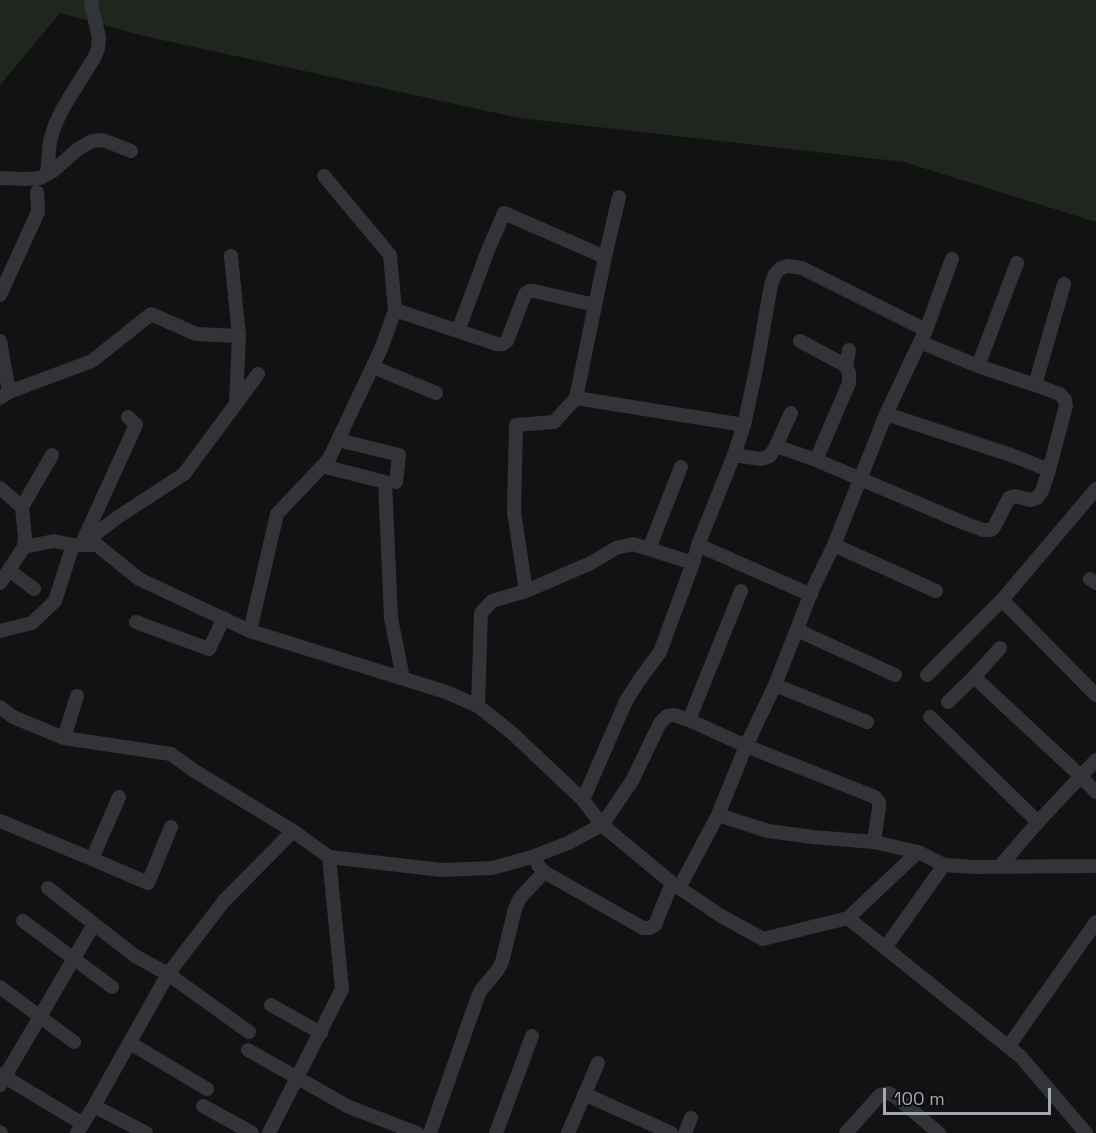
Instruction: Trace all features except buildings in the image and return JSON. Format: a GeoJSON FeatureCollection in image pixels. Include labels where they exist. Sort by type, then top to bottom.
{"type":"FeatureCollection","features":[{"type":"Feature","properties":{"kind":"street"},"geometry":{"type":"LineString","coordinates":[[47,174],[50,141],[55,124],[98,49],[99,37],[92,0]]}},
{"type":"Feature","properties":{"kind":"street"},"geometry":{"type":"LineString","coordinates":[[0,178],[40,178],[53,171],[78,149],[92,141],[103,140],[131,151]]}},
{"type":"Feature","properties":{"kind":"street"},"geometry":{"type":"LineString","coordinates":[[250,631],[277,514],[329,459],[381,349],[395,310],[390,255],[324,176]]}},
{"type":"Feature","properties":{"kind":"street"},"geometry":{"type":"LineString","coordinates":[[0,295],[38,212],[37,192]]}},
{"type":"Feature","properties":{"kind":"street"},"geometry":{"type":"LineString","coordinates":[[526,591],[514,512],[516,425],[554,422],[576,398],[619,197]]}},
{"type":"Feature","properties":{"kind":"street"},"geometry":{"type":"LineString","coordinates":[[458,331],[504,213],[605,257]]}},
{"type":"Feature","properties":{"kind":"street"},"geometry":{"type":"LineString","coordinates":[[583,800],[626,701],[660,652],[698,545],[734,455],[744,425],[756,370],[771,285],[788,252]]}},
{"type":"Feature","properties":{"kind":"street"},"geometry":{"type":"LineString","coordinates":[[231,256],[239,336],[236,404]]}},
{"type":"Feature","properties":{"kind":"street"},"geometry":{"type":"LineString","coordinates":[[532,857],[544,872],[643,928],[655,926],[675,885],[718,815],[862,479],[886,414],[923,336],[952,259]]}},
{"type":"Feature","properties":{"kind":"street"},"geometry":{"type":"LineString","coordinates":[[978,366],[1017,263]]}},
{"type":"Feature","properties":{"kind":"street"},"geometry":{"type":"LineString","coordinates":[[776,446],[816,460],[964,523],[983,530],[991,530],[1009,498],[1015,496],[1030,500],[1037,498],[1042,491],[1066,406],[1060,394],[978,366],[802,268],[788,266],[781,268]]}},
{"type":"Feature","properties":{"kind":"street"},"geometry":{"type":"LineString","coordinates":[[1035,385],[1064,284]]}},
{"type":"Feature","properties":{"kind":"street"},"geometry":{"type":"LineString","coordinates":[[395,310],[497,344],[503,344],[507,341],[525,294],[529,291],[595,305]]}},
{"type":"Feature","properties":{"kind":"street"},"geometry":{"type":"LineString","coordinates":[[0,341],[4,395],[92,361],[151,314],[196,334],[239,336]]}},
{"type":"Feature","properties":{"kind":"street"},"geometry":{"type":"LineString","coordinates":[[800,341],[841,363],[849,373],[849,383],[816,460]]}},
{"type":"Feature","properties":{"kind":"street"},"geometry":{"type":"LineString","coordinates":[[846,367],[849,350]]}},
{"type":"Feature","properties":{"kind":"street"},"geometry":{"type":"LineString","coordinates":[[373,367],[436,393]]}},
{"type":"Feature","properties":{"kind":"street"},"geometry":{"type":"LineString","coordinates":[[77,545],[184,474],[258,374]]}},
{"type":"Feature","properties":{"kind":"street"},"geometry":{"type":"LineString","coordinates":[[576,398],[744,425]]}},
{"type":"Feature","properties":{"kind":"street"},"geometry":{"type":"LineString","coordinates":[[734,455],[761,459],[770,456],[791,413]]}},
{"type":"Feature","properties":{"kind":"street"},"geometry":{"type":"LineString","coordinates":[[886,414],[1011,455],[1049,470]]}},
{"type":"Feature","properties":{"kind":"street"},"geometry":{"type":"LineString","coordinates":[[0,630],[32,623],[55,601],[77,545],[135,425],[128,417]]}},
{"type":"Feature","properties":{"kind":"street"},"geometry":{"type":"LineString","coordinates":[[338,440],[399,455],[396,482]]}},
{"type":"Feature","properties":{"kind":"street"},"geometry":{"type":"LineString","coordinates":[[0,583],[24,547],[22,507],[52,454]]}},
{"type":"Feature","properties":{"kind":"street"},"geometry":{"type":"LineString","coordinates":[[322,466],[385,483],[391,618],[403,678]]}},
{"type":"Feature","properties":{"kind":"street"},"geometry":{"type":"LineString","coordinates":[[649,549],[681,467]]}},
{"type":"Feature","properties":{"kind":"street"},"geometry":{"type":"LineString","coordinates":[[0,488],[22,507]]}},
{"type":"Feature","properties":{"kind":"street"},"geometry":{"type":"LineString","coordinates":[[927,675],[1002,600],[1096,489]]}},
{"type":"Feature","properties":{"kind":"street"},"geometry":{"type":"LineString","coordinates":[[24,547],[54,541],[77,545],[97,545],[139,579],[250,631],[446,692],[478,706],[512,733],[583,800],[602,825],[675,885],[721,916],[764,939],[848,918],[918,852]]}},
{"type":"Feature","properties":{"kind":"street"},"geometry":{"type":"LineString","coordinates":[[478,706],[481,613],[492,601],[526,591],[591,563],[616,548],[633,544],[693,563]]}},
{"type":"Feature","properties":{"kind":"street"},"geometry":{"type":"LineString","coordinates":[[698,545],[814,588]]}},
{"type":"Feature","properties":{"kind":"street"},"geometry":{"type":"LineString","coordinates":[[834,545],[936,591]]}},
{"type":"Feature","properties":{"kind":"street"},"geometry":{"type":"LineString","coordinates":[[9,570],[34,589]]}},
{"type":"Feature","properties":{"kind":"street"},"geometry":{"type":"LineString","coordinates":[[689,720],[741,591]]}},
{"type":"Feature","properties":{"kind":"street"},"geometry":{"type":"LineString","coordinates":[[1002,600],[1096,694]]}},
{"type":"Feature","properties":{"kind":"street"},"geometry":{"type":"LineString","coordinates":[[136,622],[208,649],[224,618]]}},
{"type":"Feature","properties":{"kind":"street"},"geometry":{"type":"LineString","coordinates":[[797,630],[895,675]]}},
{"type":"Feature","properties":{"kind":"street"},"geometry":{"type":"LineString","coordinates":[[948,702],[1000,648]]}},
{"type":"Feature","properties":{"kind":"street"},"geometry":{"type":"LineString","coordinates":[[974,677],[1096,792]]}},
{"type":"Feature","properties":{"kind":"street"},"geometry":{"type":"LineString","coordinates":[[775,685],[867,722]]}},
{"type":"Feature","properties":{"kind":"street"},"geometry":{"type":"LineString","coordinates":[[64,738],[77,696]]}},
{"type":"Feature","properties":{"kind":"street"},"geometry":{"type":"LineString","coordinates":[[0,707],[13,717],[64,738],[171,754],[293,831],[329,857],[442,870],[492,868],[532,857],[568,843],[602,825],[632,781],[660,723],[667,716],[674,715],[875,797],[879,802],[879,808],[874,842]]}},
{"type":"Feature","properties":{"kind":"street"},"geometry":{"type":"LineString","coordinates":[[930,717],[1038,822]]}},
{"type":"Feature","properties":{"kind":"street"},"geometry":{"type":"LineString","coordinates":[[1000,867],[1096,760]]}},
{"type":"Feature","properties":{"kind":"street"},"geometry":{"type":"LineString","coordinates":[[92,859],[119,797]]}},
{"type":"Feature","properties":{"kind":"street"},"geometry":{"type":"LineString","coordinates":[[718,815],[768,831],[874,842],[918,852],[944,865],[974,867],[1096,866]]}},
{"type":"Feature","properties":{"kind":"street"},"geometry":{"type":"LineString","coordinates":[[0,821],[154,885],[171,827]]}},
{"type":"Feature","properties":{"kind":"street"},"geometry":{"type":"LineString","coordinates":[[94,924],[2,1079],[80,1128],[168,974],[224,901],[293,831]]}},
{"type":"Feature","properties":{"kind":"street"},"geometry":{"type":"LineString","coordinates":[[269,1133],[342,989],[329,857]]}},
{"type":"Feature","properties":{"kind":"street"},"geometry":{"type":"LineString","coordinates":[[885,948],[944,865]]}},
{"type":"Feature","properties":{"kind":"street"},"geometry":{"type":"LineString","coordinates":[[430,1133],[477,999],[502,962],[515,909],[520,898],[544,872]]}},
{"type":"Feature","properties":{"kind":"street"},"geometry":{"type":"LineString","coordinates":[[48,888],[135,956],[168,974],[249,1032]]}},
{"type":"Feature","properties":{"kind":"street"},"geometry":{"type":"LineString","coordinates":[[848,918],[1021,1057],[1086,1133]]}},
{"type":"Feature","properties":{"kind":"street"},"geometry":{"type":"LineString","coordinates":[[23,921],[112,987]]}},
{"type":"Feature","properties":{"kind":"street"},"geometry":{"type":"LineString","coordinates":[[1008,1047],[1096,922]]}},
{"type":"Feature","properties":{"kind":"street"},"geometry":{"type":"LineString","coordinates":[[0,987],[74,1042]]}},
{"type":"Feature","properties":{"kind":"street"},"geometry":{"type":"LineString","coordinates":[[271,1005],[321,1033]]}},
{"type":"Feature","properties":{"kind":"street"},"geometry":{"type":"LineString","coordinates":[[496,1133],[532,1036]]}},
{"type":"Feature","properties":{"kind":"street"},"geometry":{"type":"LineString","coordinates":[[130,1042],[207,1089]]}},
{"type":"Feature","properties":{"kind":"street"},"geometry":{"type":"LineString","coordinates":[[248,1050],[349,1107],[417,1133]]}},
{"type":"Feature","properties":{"kind":"street"},"geometry":{"type":"LineString","coordinates":[[568,1133],[598,1063]]}},
{"type":"Feature","properties":{"kind":"street"},"geometry":{"type":"LineString","coordinates":[[846,1133],[880,1095],[888,1093],[939,1133]]}},
{"type":"Feature","properties":{"kind":"street"},"geometry":{"type":"LineString","coordinates":[[584,1094],[671,1133]]}},
{"type":"Feature","properties":{"kind":"street"},"geometry":{"type":"LineString","coordinates":[[94,1106],[146,1133]]}},
{"type":"Feature","properties":{"kind":"street"},"geometry":{"type":"LineString","coordinates":[[203,1106],[252,1133]]}},
{"type":"Feature","properties":{"kind":"street"},"geometry":{"type":"LineString","coordinates":[[685,1133],[691,1118]]}},
{"type":"Feature","properties":{"kind":"shaded area"},"geometry":{"type":"Polygon","coordinates":[[[0,0],[1096,0],[1096,222],[904,162],[519,118],[144,36],[60,13],[0,85],[0,0]]]}}]}
